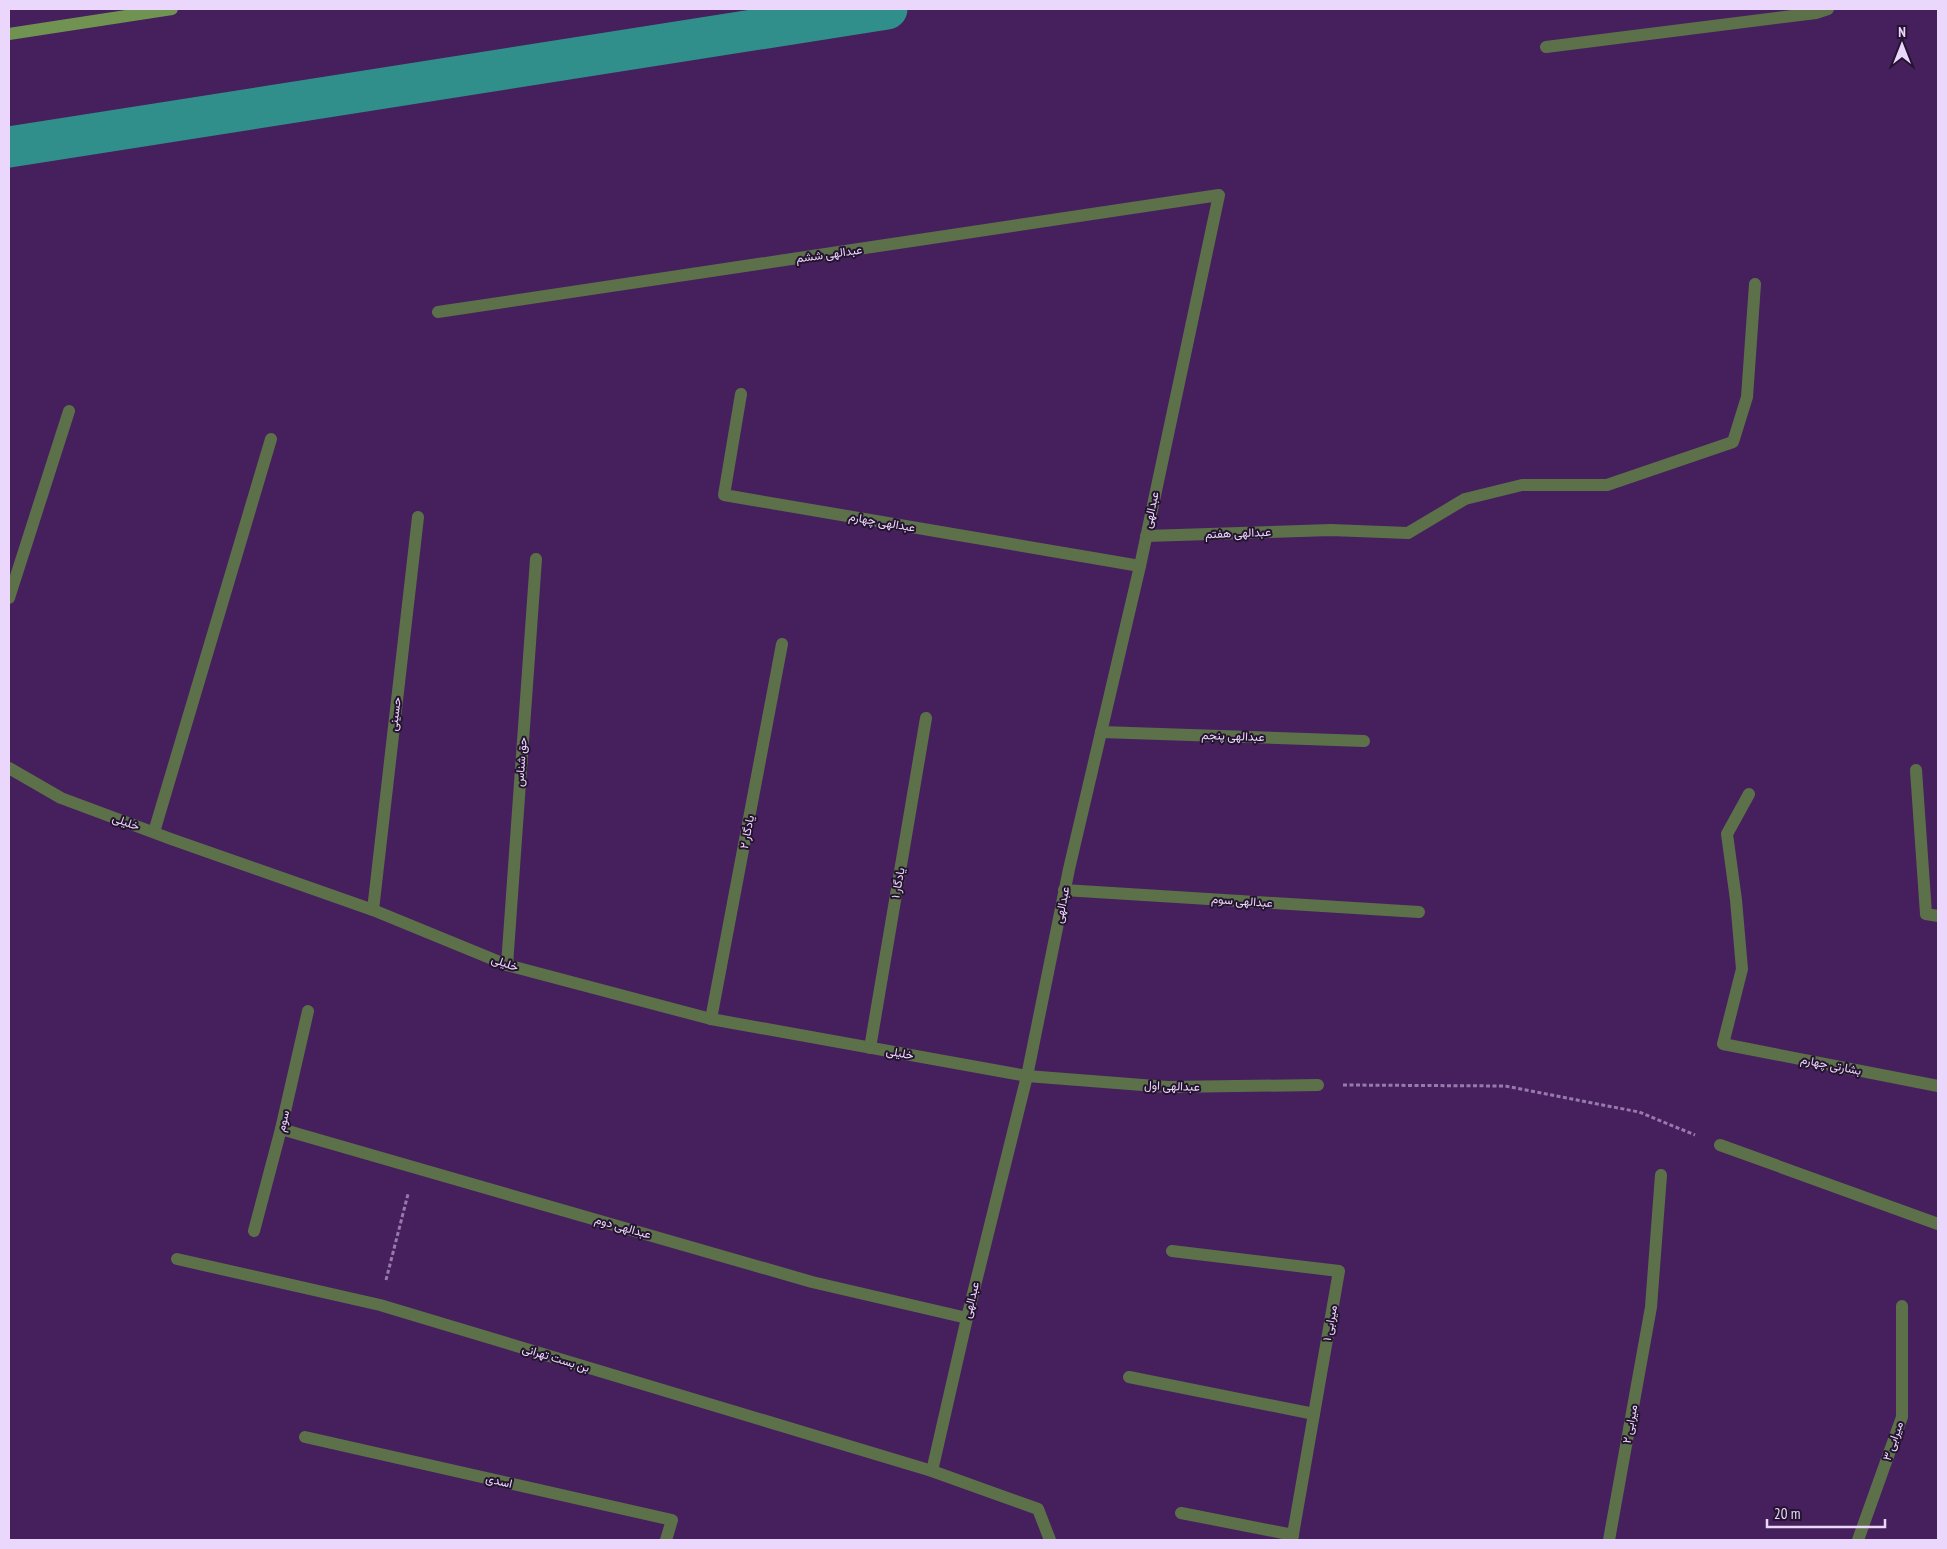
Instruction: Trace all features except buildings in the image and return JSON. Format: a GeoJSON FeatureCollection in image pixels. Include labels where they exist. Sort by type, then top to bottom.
{"type":"FeatureCollection","features":[{"type":"Feature","properties":{"kind":"main road"},"geometry":{"type":"LineString","coordinates":[[9,34],[172,9]]}},
{"type":"Feature","properties":{"kind":"street"},"geometry":{"type":"LineString","coordinates":[[1546,47],[1816,13],[1828,9]]}},
{"type":"Feature","properties":{"kind":"street","name":"عبدالهی ششم"},"geometry":{"type":"LineString","coordinates":[[438,312],[1219,195]]}},
{"type":"Feature","properties":{"kind":"street","name":"عبدالهی"},"geometry":{"type":"LineString","coordinates":[[932,1471],[967,1318],[1027,1076],[1064,890],[1140,566],[1219,195]]}},
{"type":"Feature","properties":{"kind":"street","name":"عبدالهی هفتم"},"geometry":{"type":"LineString","coordinates":[[1146,536],[1331,530],[1408,533],[1465,499],[1522,485],[1607,485],[1733,442],[1747,397],[1755,284]]}},
{"type":"Feature","properties":{"kind":"street","name":"عبدالهی چهارم"},"geometry":{"type":"LineString","coordinates":[[741,394],[724,494],[1140,566]]}},
{"type":"Feature","properties":{"kind":"street"},"geometry":{"type":"LineString","coordinates":[[9,598],[69,411]]}},
{"type":"Feature","properties":{"kind":"street"},"geometry":{"type":"LineString","coordinates":[[154,832],[271,439]]}},
{"type":"Feature","properties":{"kind":"street","name":"حسینی"},"geometry":{"type":"LineString","coordinates":[[373,910],[418,518]]}},
{"type":"Feature","properties":{"kind":"street","name":"حق شناس"},"geometry":{"type":"LineString","coordinates":[[507,965],[536,559]]}},
{"type":"Feature","properties":{"kind":"street","name":"یادگار ۲"},"geometry":{"type":"LineString","coordinates":[[711,1019],[782,644]]}},
{"type":"Feature","properties":{"kind":"street","name":"یادگار ۱"},"geometry":{"type":"LineString","coordinates":[[870,1048],[926,718]]}},
{"type":"Feature","properties":{"kind":"street","name":"عبدالهی پنجم"},"geometry":{"type":"LineString","coordinates":[[1101,732],[1364,741]]}},
{"type":"Feature","properties":{"kind":"street","name":"خلیلی"},"geometry":{"type":"LineString","coordinates":[[9,768],[61,798],[373,910],[507,965],[711,1019],[1027,1076]]}},
{"type":"Feature","properties":{"kind":"street"},"geometry":{"type":"LineString","coordinates":[[1916,770],[1926,914],[1938,916]]}},
{"type":"Feature","properties":{"kind":"street","name":"بشارتی چهارم"},"geometry":{"type":"LineString","coordinates":[[1749,794],[1727,834],[1736,900],[1742,969],[1723,1044],[1938,1086]]}},
{"type":"Feature","properties":{"kind":"street","name":"عبدالهی سوم"},"geometry":{"type":"LineString","coordinates":[[1064,890],[1419,912]]}},
{"type":"Feature","properties":{"kind":"street","name":"سوم"},"geometry":{"type":"LineString","coordinates":[[254,1231],[281,1129],[308,1010]]}},
{"type":"Feature","properties":{"kind":"street","name":"عبدالهی اول"},"geometry":{"type":"LineString","coordinates":[[1027,1076],[1168,1087],[1318,1085]]}},
{"type":"Feature","properties":{"kind":"street","name":"عبدالهی دوم"},"geometry":{"type":"LineString","coordinates":[[281,1129],[812,1282],[967,1318]]}},
{"type":"Feature","properties":{"kind":"street"},"geometry":{"type":"LineString","coordinates":[[1720,1145],[1938,1224]]}},
{"type":"Feature","properties":{"kind":"street","name":"میرابی ۲"},"geometry":{"type":"LineString","coordinates":[[1608,1540],[1652,1307],[1661,1175]]}},
{"type":"Feature","properties":{"kind":"street","name":"میرابی ۱"},"geometry":{"type":"LineString","coordinates":[[1172,1252],[1339,1271],[1293,1538]]}},
{"type":"Feature","properties":{"kind":"street","name":"بن بست تهرانی"},"geometry":{"type":"LineString","coordinates":[[177,1259],[380,1305],[932,1471]]}},
{"type":"Feature","properties":{"kind":"street","name":"میرابی ۳"},"geometry":{"type":"LineString","coordinates":[[1858,1540],[1902,1417],[1902,1306]]}},
{"type":"Feature","properties":{"kind":"street"},"geometry":{"type":"LineString","coordinates":[[1129,1376],[1314,1414]]}},
{"type":"Feature","properties":{"kind":"street","name":"اسدی"},"geometry":{"type":"LineString","coordinates":[[305,1437],[672,1520],[666,1540]]}},
{"type":"Feature","properties":{"kind":"street"},"geometry":{"type":"LineString","coordinates":[[932,1471],[1038,1509],[1050,1540]]}},
{"type":"Feature","properties":{"kind":"street"},"geometry":{"type":"LineString","coordinates":[[1181,1513],[1293,1538]]}},
{"type":"Feature","properties":{"kind":"path"},"geometry":{"type":"LineString","coordinates":[[1318,1085],[1505,1086],[1640,1112],[1720,1145]]}},
{"type":"Feature","properties":{"kind":"path"},"geometry":{"type":"LineString","coordinates":[[380,1305],[415,1167]]}},
{"type":"Feature","properties":{"kind":"waterway"},"geometry":{"type":"LineString","coordinates":[[9,147],[887,9]]}}]}
